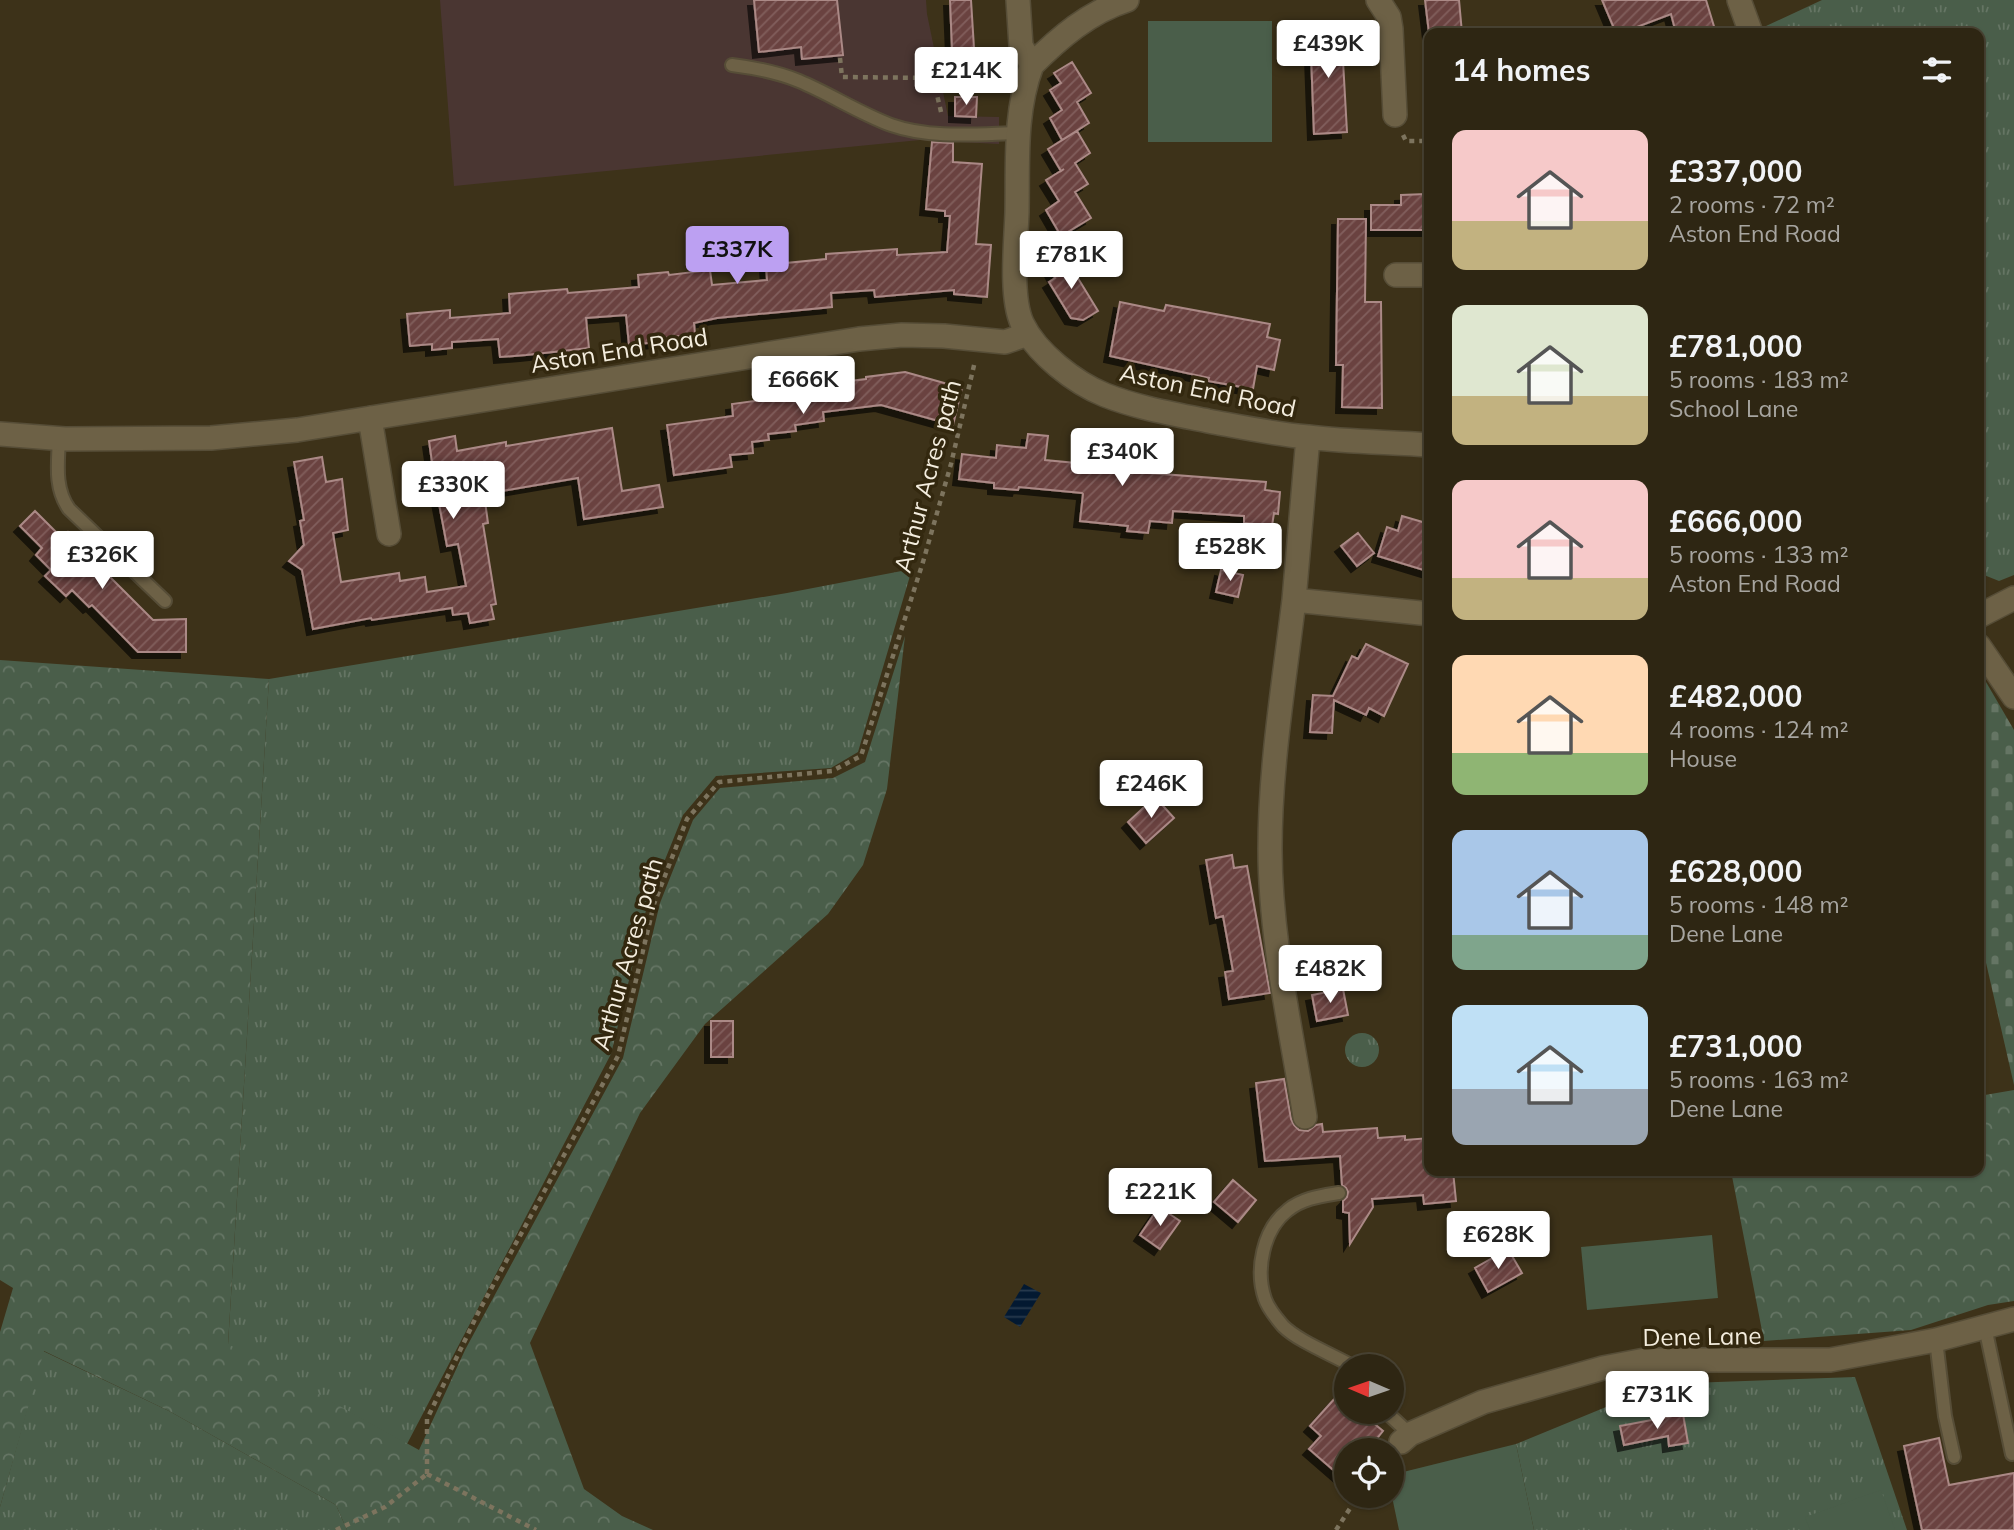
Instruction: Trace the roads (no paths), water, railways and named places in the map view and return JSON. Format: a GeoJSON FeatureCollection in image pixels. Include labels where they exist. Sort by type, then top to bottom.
{"type":"FeatureCollection","features":[{"type":"Feature","properties":{"kind":"street"},"geometry":{"type":"LineString","coordinates":[[1018,0],[1021,46],[1032,65]]}},
{"type":"Feature","properties":{"kind":"street"},"geometry":{"type":"LineString","coordinates":[[1028,334],[1021,320],[1016,284],[1018,133],[1021,100],[1032,65],[1079,24],[1124,0]]}},
{"type":"Feature","properties":{"kind":"street"},"geometry":{"type":"LineString","coordinates":[[1378,0],[1389,18],[1391,29],[1395,115]]}},
{"type":"Feature","properties":{"kind":"street"},"geometry":{"type":"LineString","coordinates":[[1739,0],[1749,28]]}},
{"type":"Feature","properties":{"kind":"street"},"geometry":{"type":"LineString","coordinates":[[1396,275],[1424,275]]}},
{"type":"Feature","properties":{"kind":"street","name":"Aston End Road"},"geometry":{"type":"LineString","coordinates":[[0,434],[59,438],[211,438],[297,430],[859,339],[902,335],[1006,342],[1028,334],[1041,350],[1079,381],[1134,405],[1182,416],[1308,437],[1424,445]]}},
{"type":"Feature","properties":{"kind":"street"},"geometry":{"type":"LineString","coordinates":[[370,418],[389,534]]}},
{"type":"Feature","properties":{"kind":"street"},"geometry":{"type":"LineString","coordinates":[[1305,1117],[1273,908],[1270,848],[1275,758],[1294,600],[1308,437]]}},
{"type":"Feature","properties":{"kind":"street"},"geometry":{"type":"LineString","coordinates":[[1984,613],[2014,597]]}},
{"type":"Feature","properties":{"kind":"street"},"geometry":{"type":"LineString","coordinates":[[1294,600],[1424,613]]}},
{"type":"Feature","properties":{"kind":"street"},"geometry":{"type":"LineString","coordinates":[[1984,653],[2014,697]]}},
{"type":"Feature","properties":{"kind":"street","name":"Dene Lane"},"geometry":{"type":"LineString","coordinates":[[1405,1438],[1483,1402],[1603,1368],[1645,1360],[1830,1360],[1936,1340],[2014,1318]]}},
{"type":"Feature","properties":{"kind":"lane"},"geometry":{"type":"LineString","coordinates":[[732,65],[766,69],[800,81],[890,124],[914,130],[932,133],[1018,133]]}},
{"type":"Feature","properties":{"kind":"lane"},"geometry":{"type":"LineString","coordinates":[[59,438],[59,487],[69,509],[165,601]]}},
{"type":"Feature","properties":{"kind":"lane"},"geometry":{"type":"LineString","coordinates":[[1334,1356],[1284,1327],[1265,1301],[1261,1281],[1263,1254],[1277,1219],[1290,1208],[1311,1197],[1339,1193]]}},
{"type":"Feature","properties":{"kind":"lane"},"geometry":{"type":"LineString","coordinates":[[1985,1327],[2012,1454]]}},
{"type":"Feature","properties":{"kind":"lane"},"geometry":{"type":"LineString","coordinates":[[1936,1340],[1945,1416],[1954,1457]]}},
{"type":"Feature","properties":{"kind":"lane"},"geometry":{"type":"LineString","coordinates":[[1395,1424],[1405,1438]]}},
{"type":"Feature","properties":{"kind":"water"},"geometry":{"type":"Polygon","coordinates":[[[1024,1284],[1041,1293],[1020,1327],[1004,1317],[1024,1284]]]}}]}
